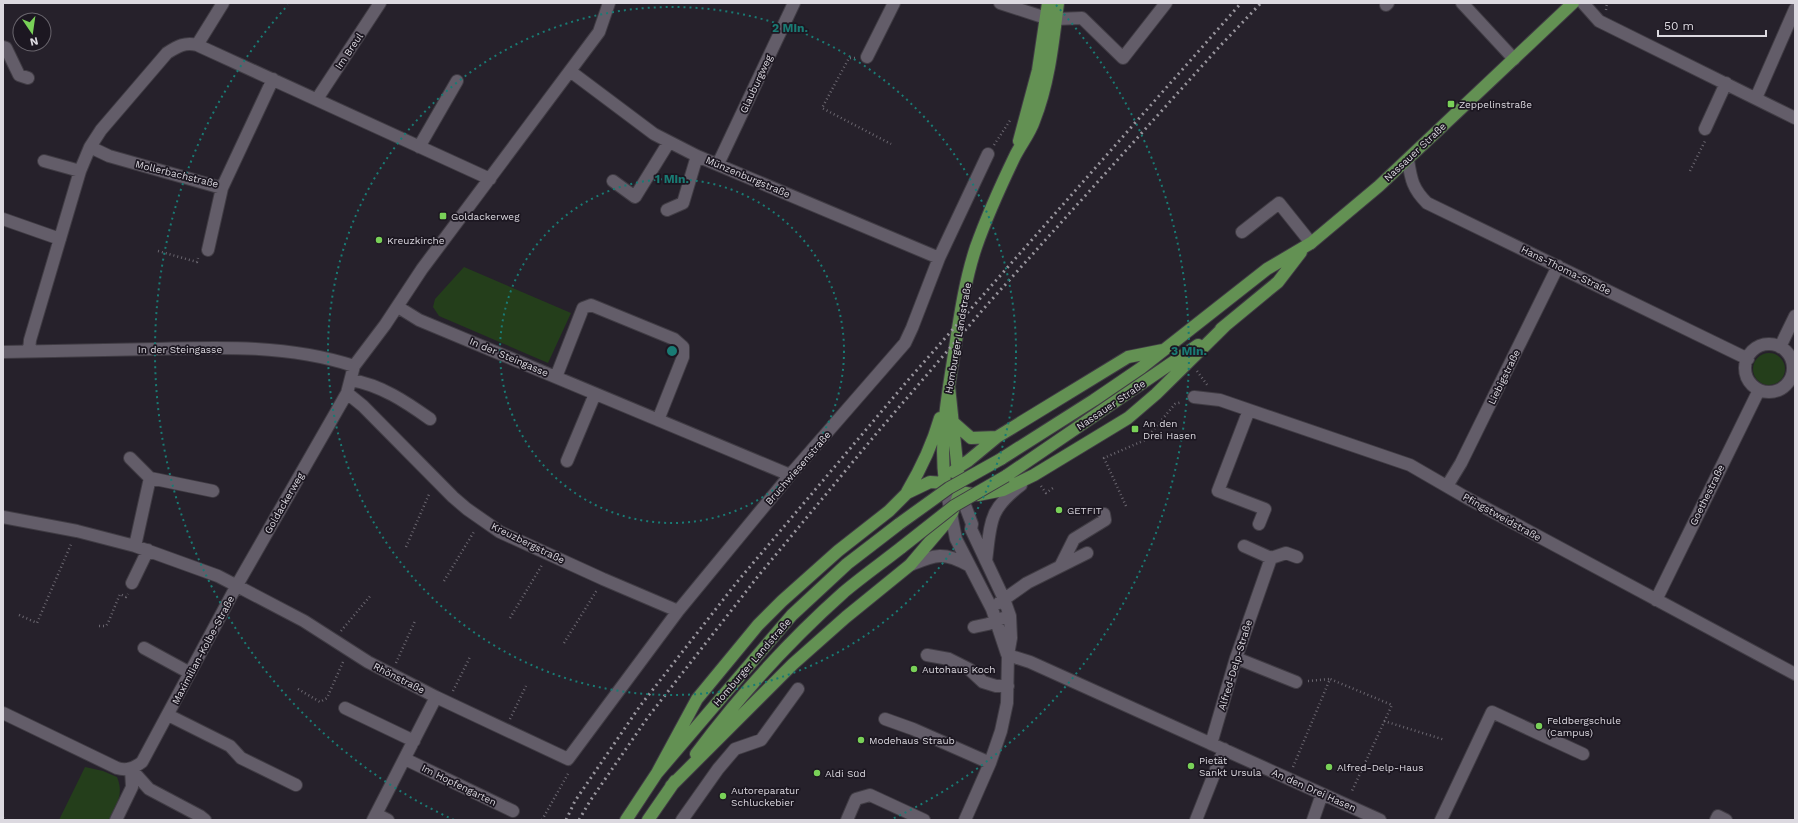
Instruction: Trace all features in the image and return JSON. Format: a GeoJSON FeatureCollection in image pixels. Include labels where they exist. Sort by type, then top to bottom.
{"type":"FeatureCollection","features":[{"type":"Feature","properties":{"kind":"main road","name":"Homburger Landstraße"},"geometry":{"type":"LineString","coordinates":[[945,483],[943,468],[944,417],[961,309],[976,248],[996,197],[1016,154],[1034,123],[1043,94],[1053,52],[1051,19],[1048,3]]}},
{"type":"Feature","properties":{"kind":"main road","name":"Homburger Landstraße"},"geometry":{"type":"LineString","coordinates":[[1051,19],[1058,3]]}},
{"type":"Feature","properties":{"kind":"main road","name":"Nassauer Straße"},"geometry":{"type":"LineString","coordinates":[[899,524],[949,488],[1001,458],[1094,400],[1168,348],[1267,269],[1308,245],[1408,160],[1573,3]]}},
{"type":"Feature","properties":{"kind":"main road","name":"Nassauer Straße"},"geometry":{"type":"LineString","coordinates":[[902,547],[954,506],[1006,476],[1227,324],[1278,282],[1308,245]]}},
{"type":"Feature","properties":{"kind":"main road"},"geometry":{"type":"LineString","coordinates":[[907,493],[930,482],[945,483],[960,492],[978,495],[1003,490],[1036,479],[1128,418],[1156,394],[1227,324]]}},
{"type":"Feature","properties":{"kind":"main road"},"geometry":{"type":"LineString","coordinates":[[945,483],[957,468],[968,462],[998,437],[1128,357],[1168,348]]}},
{"type":"Feature","properties":{"kind":"main road"},"geometry":{"type":"LineString","coordinates":[[671,786],[793,664],[846,617],[910,565],[944,525],[952,513],[960,492],[949,386]]}},
{"type":"Feature","properties":{"kind":"main road"},"geometry":{"type":"LineString","coordinates":[[657,773],[697,699],[758,625],[782,601],[838,551],[889,511],[907,493],[924,464],[932,444],[949,386]]}},
{"type":"Feature","properties":{"kind":"main road"},"geometry":{"type":"LineString","coordinates":[[954,423],[971,438],[998,437]]}},
{"type":"Feature","properties":{"kind":"main road","name":"Homburger Landstraße"},"geometry":{"type":"LineString","coordinates":[[626,820],[657,773],[792,615],[847,564],[899,524]]}},
{"type":"Feature","properties":{"kind":"main road","name":"Homburger Landstraße"},"geometry":{"type":"LineString","coordinates":[[648,820],[671,786],[723,718],[781,652],[845,592],[902,547]]}},
{"type":"Feature","properties":{"kind":"street"},"geometry":{"type":"LineString","coordinates":[[198,45],[223,3]]}},
{"type":"Feature","properties":{"kind":"street","name":"Goldackerweg"},"geometry":{"type":"LineString","coordinates":[[237,585],[347,393],[354,366],[398,306],[422,269],[599,32],[609,3]]}},
{"type":"Feature","properties":{"kind":"street","name":"Glauburgweg"},"geometry":{"type":"LineString","coordinates":[[718,164],[794,3]]}},
{"type":"Feature","properties":{"kind":"street"},"geometry":{"type":"LineString","coordinates":[[867,57],[894,3]]}},
{"type":"Feature","properties":{"kind":"street"},"geometry":{"type":"LineString","coordinates":[[1000,3],[1051,19],[1082,18],[1123,58],[1166,3]]}},
{"type":"Feature","properties":{"kind":"street"},"geometry":{"type":"LineString","coordinates":[[1462,3],[1514,59]]}},
{"type":"Feature","properties":{"kind":"street"},"geometry":{"type":"LineString","coordinates":[[1583,3],[1599,21],[1795,118]]}},
{"type":"Feature","properties":{"kind":"street","name":"Im Breul"},"geometry":{"type":"LineString","coordinates":[[317,99],[376,4]]}},
{"type":"Feature","properties":{"kind":"street"},"geometry":{"type":"LineString","coordinates":[[1756,98],[1795,9]]}},
{"type":"Feature","properties":{"kind":"street"},"geometry":{"type":"LineString","coordinates":[[29,351],[30,340],[80,171],[90,147],[119,108],[167,53],[181,44],[189,43],[198,45],[490,179]]}},
{"type":"Feature","properties":{"kind":"street"},"geometry":{"type":"LineString","coordinates":[[3,47],[6,48],[19,75],[28,78]]}},
{"type":"Feature","properties":{"kind":"street","name":"Münzenburgstraße"},"geometry":{"type":"LineString","coordinates":[[570,71],[654,134],[669,142],[697,156],[939,258]]}},
{"type":"Feature","properties":{"kind":"street","name":"Mollerbachstraße"},"geometry":{"type":"LineString","coordinates":[[90,147],[110,156],[222,188],[272,79]]}},
{"type":"Feature","properties":{"kind":"street"},"geometry":{"type":"LineString","coordinates":[[418,147],[457,81]]}},
{"type":"Feature","properties":{"kind":"street"},"geometry":{"type":"LineString","coordinates":[[1705,129],[1726,83]]}},
{"type":"Feature","properties":{"kind":"street"},"geometry":{"type":"LineString","coordinates":[[613,181],[635,197],[669,142]]}},
{"type":"Feature","properties":{"kind":"street","name":"Bruchwiesenstraße"},"geometry":{"type":"LineString","coordinates":[[568,759],[678,611],[790,475],[905,343],[939,258],[988,154]]}},
{"type":"Feature","properties":{"kind":"street"},"geometry":{"type":"LineString","coordinates":[[667,210],[683,203],[697,156]]}},
{"type":"Feature","properties":{"kind":"street"},"geometry":{"type":"LineString","coordinates":[[44,160],[80,171]]}},
{"type":"Feature","properties":{"kind":"street","name":"Hans-Thoma-Straße"},"geometry":{"type":"LineString","coordinates":[[1408,160],[1413,186],[1418,194],[1427,203],[1748,359]]}},
{"type":"Feature","properties":{"kind":"street"},"geometry":{"type":"LineString","coordinates":[[204,252],[222,188]]}},
{"type":"Feature","properties":{"kind":"street"},"geometry":{"type":"LineString","coordinates":[[1242,232],[1279,203],[1308,245]]}},
{"type":"Feature","properties":{"kind":"street"},"geometry":{"type":"LineString","coordinates":[[3,219],[60,239]]}},
{"type":"Feature","properties":{"kind":"street","name":"Liebigstraße"},"geometry":{"type":"LineString","coordinates":[[1447,486],[1461,463],[1558,266]]}},
{"type":"Feature","properties":{"kind":"street","name":"In der Steingasse"},"geometry":{"type":"LineString","coordinates":[[556,377],[583,308],[591,305],[674,339],[683,347],[683,357],[658,420]]}},
{"type":"Feature","properties":{"kind":"street","name":"In der Steingasse"},"geometry":{"type":"LineString","coordinates":[[398,306],[419,320],[790,475]]}},
{"type":"Feature","properties":{"kind":"street"},"geometry":{"type":"LineString","coordinates":[[1780,347],[1795,316]]}},
{"type":"Feature","properties":{"kind":"street"},"geometry":{"type":"LineString","coordinates":[[1765,345],[1780,347],[1786,351],[1793,365],[1793,382],[1773,392],[1759,390],[1747,377],[1746,365],[1748,359],[1752,352],[1765,345]]}},
{"type":"Feature","properties":{"kind":"street","name":"In der Steingasse"},"geometry":{"type":"LineString","coordinates":[[3,352],[195,348],[246,349],[289,351],[327,357],[354,366]]}},
{"type":"Feature","properties":{"kind":"street"},"geometry":{"type":"LineString","coordinates":[[350,380],[367,383],[402,400],[430,419]]}},
{"type":"Feature","properties":{"kind":"street","name":"Goethestraße"},"geometry":{"type":"LineString","coordinates":[[1656,600],[1759,390]]}},
{"type":"Feature","properties":{"kind":"street","name":"Kreuzbergstraße"},"geometry":{"type":"LineString","coordinates":[[347,393],[363,406],[458,501],[500,532],[678,611]]}},
{"type":"Feature","properties":{"kind":"street"},"geometry":{"type":"LineString","coordinates":[[567,461],[595,394]]}},
{"type":"Feature","properties":{"kind":"street","name":"Pfingstweidstraße"},"geometry":{"type":"LineString","coordinates":[[1194,397],[1220,400],[1399,460],[1795,674]]}},
{"type":"Feature","properties":{"kind":"street"},"geometry":{"type":"LineString","coordinates":[[1249,410],[1218,491],[1265,510],[1260,524]]}},
{"type":"Feature","properties":{"kind":"street"},"geometry":{"type":"LineString","coordinates":[[130,458],[150,478],[213,492]]}},
{"type":"Feature","properties":{"kind":"street"},"geometry":{"type":"LineString","coordinates":[[135,546],[150,478]]}},
{"type":"Feature","properties":{"kind":"street"},"geometry":{"type":"LineString","coordinates":[[986,561],[991,524],[995,510],[1005,497],[1036,479]]}},
{"type":"Feature","properties":{"kind":"street"},"geometry":{"type":"LineString","coordinates":[[945,483],[956,539],[994,615],[1008,655]]}},
{"type":"Feature","properties":{"kind":"street"},"geometry":{"type":"LineString","coordinates":[[960,492],[972,524],[971,529],[1004,599],[1010,616],[1011,638],[1008,655],[1007,703],[1002,731],[990,763],[965,820]]}},
{"type":"Feature","properties":{"kind":"street"},"geometry":{"type":"LineString","coordinates":[[1062,565],[1074,539],[1105,520],[1104,514]]}},
{"type":"Feature","properties":{"kind":"street","name":"Rhönstraße"},"geometry":{"type":"LineString","coordinates":[[3,517],[77,531],[135,546],[218,576],[297,618],[391,674],[436,697],[568,759]]}},
{"type":"Feature","properties":{"kind":"street"},"geometry":{"type":"LineString","coordinates":[[1027,583],[1034,574],[1051,565],[1057,558],[1064,540]]}},
{"type":"Feature","properties":{"kind":"street"},"geometry":{"type":"LineString","coordinates":[[1244,546],[1271,558],[1286,553],[1297,557]]}},
{"type":"Feature","properties":{"kind":"street"},"geometry":{"type":"LineString","coordinates":[[132,583],[148,550]]}},
{"type":"Feature","properties":{"kind":"street"},"geometry":{"type":"LineString","coordinates":[[974,627],[988,624],[1004,599],[1027,583],[1087,553]]}},
{"type":"Feature","properties":{"kind":"street"},"geometry":{"type":"LineString","coordinates":[[910,565],[934,556],[954,557],[968,564]]}},
{"type":"Feature","properties":{"kind":"street","name":"Alfred-Delp-Straße"},"geometry":{"type":"LineString","coordinates":[[1211,744],[1236,658],[1271,558]]}},
{"type":"Feature","properties":{"kind":"street","name":"Maximilian-Kolbe-Straße"},"geometry":{"type":"LineString","coordinates":[[131,768],[142,762],[237,585]]}},
{"type":"Feature","properties":{"kind":"street"},"geometry":{"type":"LineString","coordinates":[[994,615],[1010,616]]}},
{"type":"Feature","properties":{"kind":"street"},"geometry":{"type":"LineString","coordinates":[[144,648],[190,673]]}},
{"type":"Feature","properties":{"kind":"street"},"geometry":{"type":"LineString","coordinates":[[927,655],[949,659],[969,670],[983,682],[996,686],[1008,686]]}},
{"type":"Feature","properties":{"kind":"street","name":"An den Drei Hasen"},"geometry":{"type":"LineString","coordinates":[[1008,655],[1030,662],[1345,804],[1374,819]]}},
{"type":"Feature","properties":{"kind":"street"},"geometry":{"type":"LineString","coordinates":[[1236,658],[1296,682]]}},
{"type":"Feature","properties":{"kind":"street"},"geometry":{"type":"LineString","coordinates":[[682,820],[718,769],[735,748],[761,740],[798,689]]}},
{"type":"Feature","properties":{"kind":"street"},"geometry":{"type":"LineString","coordinates":[[388,820],[375,817],[436,697]]}},
{"type":"Feature","properties":{"kind":"street"},"geometry":{"type":"LineString","coordinates":[[345,708],[414,741]]}},
{"type":"Feature","properties":{"kind":"street"},"geometry":{"type":"LineString","coordinates":[[1441,820],[1492,712],[1583,754]]}},
{"type":"Feature","properties":{"kind":"street"},"geometry":{"type":"LineString","coordinates":[[3,713],[117,768],[124,770],[131,768]]}},
{"type":"Feature","properties":{"kind":"street","name":"Maximilian-Kolbe-Straße"},"geometry":{"type":"LineString","coordinates":[[168,715],[230,746],[241,758],[296,784]]}},
{"type":"Feature","properties":{"kind":"street"},"geometry":{"type":"LineString","coordinates":[[885,719],[913,729],[990,763]]}},
{"type":"Feature","properties":{"kind":"street"},"geometry":{"type":"LineString","coordinates":[[1196,820],[1224,749]]}},
{"type":"Feature","properties":{"kind":"street","name":"Im Hopfengarten"},"geometry":{"type":"LineString","coordinates":[[405,758],[512,811]]}},
{"type":"Feature","properties":{"kind":"street"},"geometry":{"type":"LineString","coordinates":[[116,820],[132,787],[131,768]]}},
{"type":"Feature","properties":{"kind":"street"},"geometry":{"type":"LineString","coordinates":[[131,768],[149,789],[205,820]]}},
{"type":"Feature","properties":{"kind":"street"},"geometry":{"type":"LineString","coordinates":[[1313,820],[1322,794]]}},
{"type":"Feature","properties":{"kind":"street"},"geometry":{"type":"LineString","coordinates":[[849,819],[856,798],[870,795],[923,820]]}},
{"type":"Feature","properties":{"kind":"street"},"geometry":{"type":"LineString","coordinates":[[1716,820],[1718,816],[1726,820]]}},
{"type":"Feature","properties":{"kind":"path"},"geometry":{"type":"LineString","coordinates":[[867,57],[849,58],[822,108],[891,144]]}},
{"type":"Feature","properties":{"kind":"path"},"geometry":{"type":"LineString","coordinates":[[1690,171],[1708,135],[1705,129]]}},
{"type":"Feature","properties":{"kind":"path"},"geometry":{"type":"LineString","coordinates":[[158,251],[197,262],[204,252]]}},
{"type":"Feature","properties":{"kind":"path"},"geometry":{"type":"LineString","coordinates":[[1126,506],[1104,458],[1145,440],[1175,404],[1194,397]]}},
{"type":"Feature","properties":{"kind":"path"},"geometry":{"type":"LineString","coordinates":[[1036,479],[1046,493],[1053,488]]}},
{"type":"Feature","properties":{"kind":"path"},"geometry":{"type":"LineString","coordinates":[[406,547],[436,480]]}},
{"type":"Feature","properties":{"kind":"path"},"geometry":{"type":"LineString","coordinates":[[444,581],[482,520]]}},
{"type":"Feature","properties":{"kind":"path"},"geometry":{"type":"LineString","coordinates":[[19,615],[36,623],[77,531]]}},
{"type":"Feature","properties":{"kind":"path"},"geometry":{"type":"LineString","coordinates":[[510,618],[549,554]]}},
{"type":"Feature","properties":{"kind":"path"},"geometry":{"type":"LineString","coordinates":[[564,643],[603,579]]}},
{"type":"Feature","properties":{"kind":"path"},"geometry":{"type":"LineString","coordinates":[[99,626],[106,626],[120,594],[126,597],[132,583]]}},
{"type":"Feature","properties":{"kind":"path"},"geometry":{"type":"LineString","coordinates":[[333,640],[371,595]]}},
{"type":"Feature","properties":{"kind":"path"},"geometry":{"type":"LineString","coordinates":[[391,674],[415,621]]}},
{"type":"Feature","properties":{"kind":"path"},"geometry":{"type":"LineString","coordinates":[[298,689],[320,702],[327,698],[349,650]]}},
{"type":"Feature","properties":{"kind":"path"},"geometry":{"type":"LineString","coordinates":[[447,702],[470,657]]}},
{"type":"Feature","properties":{"kind":"path"},"geometry":{"type":"LineString","coordinates":[[1288,778],[1330,679]]}},
{"type":"Feature","properties":{"kind":"path"},"geometry":{"type":"LineString","coordinates":[[1296,682],[1330,679],[1392,705],[1345,804]]}},
{"type":"Feature","properties":{"kind":"path"},"geometry":{"type":"LineString","coordinates":[[505,730],[526,686]]}},
{"type":"Feature","properties":{"kind":"path"},"geometry":{"type":"LineString","coordinates":[[1384,721],[1445,740]]}},
{"type":"Feature","properties":{"kind":"path"},"geometry":{"type":"LineString","coordinates":[[542,820],[569,772],[568,759]]}},
{"type":"Feature","properties":{"kind":"green space"},"geometry":{"type":"Polygon","coordinates":[[[464,267],[571,313],[548,363],[439,316],[433,307],[435,299],[464,267]]]}},
{"type":"Feature","properties":{"kind":"green space"},"geometry":{"type":"Polygon","coordinates":[[[1766,353],[1772,353],[1782,360],[1785,369],[1784,375],[1778,382],[1772,385],[1766,385],[1756,378],[1753,372],[1753,366],[1760,356],[1766,353]]]}},
{"type":"Feature","properties":{"kind":"green space"},"geometry":{"type":"Polygon","coordinates":[[[85,767],[103,771],[117,777],[120,794],[115,809],[109,820],[59,820],[85,767]]]}},
{"type":"Feature","properties":{"kind":"railway"},"geometry":{"type":"LineString","coordinates":[[566,820],[575,801],[640,706],[737,582],[909,379],[1241,3]]}},
{"type":"Feature","properties":{"kind":"railway"},"geometry":{"type":"LineString","coordinates":[[579,820],[590,801],[648,717],[759,575],[876,434],[986,306],[1220,46],[1261,3]]}},
{"type":"Feature","properties":{"kind":"place","name":"Zeppelinstraße"},"geometry":{"type":"Point","coordinates":[1451,104]}},
{"type":"Feature","properties":{"kind":"place","name":"Goldackerweg"},"geometry":{"type":"Point","coordinates":[443,216]}},
{"type":"Feature","properties":{"kind":"place","name":"Kreuzkirche"},"geometry":{"type":"Point","coordinates":[379,240]}},
{"type":"Feature","properties":{"kind":"place","name":"An den Drei Hasen"},"geometry":{"type":"Point","coordinates":[1135,429]}},
{"type":"Feature","properties":{"kind":"place","name":"GETFIT"},"geometry":{"type":"Point","coordinates":[1059,510]}},
{"type":"Feature","properties":{"kind":"place","name":"Autohaus Koch"},"geometry":{"type":"Point","coordinates":[914,669]}},
{"type":"Feature","properties":{"kind":"place","name":"Feldbergschule (Campus)"},"geometry":{"type":"Point","coordinates":[1539,726]}},
{"type":"Feature","properties":{"kind":"place","name":"Modehaus Straub"},"geometry":{"type":"Point","coordinates":[861,740]}},
{"type":"Feature","properties":{"kind":"place","name":"Pietät Sankt Ursula"},"geometry":{"type":"Point","coordinates":[1191,766]}},
{"type":"Feature","properties":{"kind":"place","name":"Alfred-Delp-Haus"},"geometry":{"type":"Point","coordinates":[1329,767]}},
{"type":"Feature","properties":{"kind":"place","name":"Aldi Süd"},"geometry":{"type":"Point","coordinates":[817,773]}},
{"type":"Feature","properties":{"kind":"place","name":"Autoreparatur Schluckebier"},"geometry":{"type":"Point","coordinates":[723,796]}}]}
